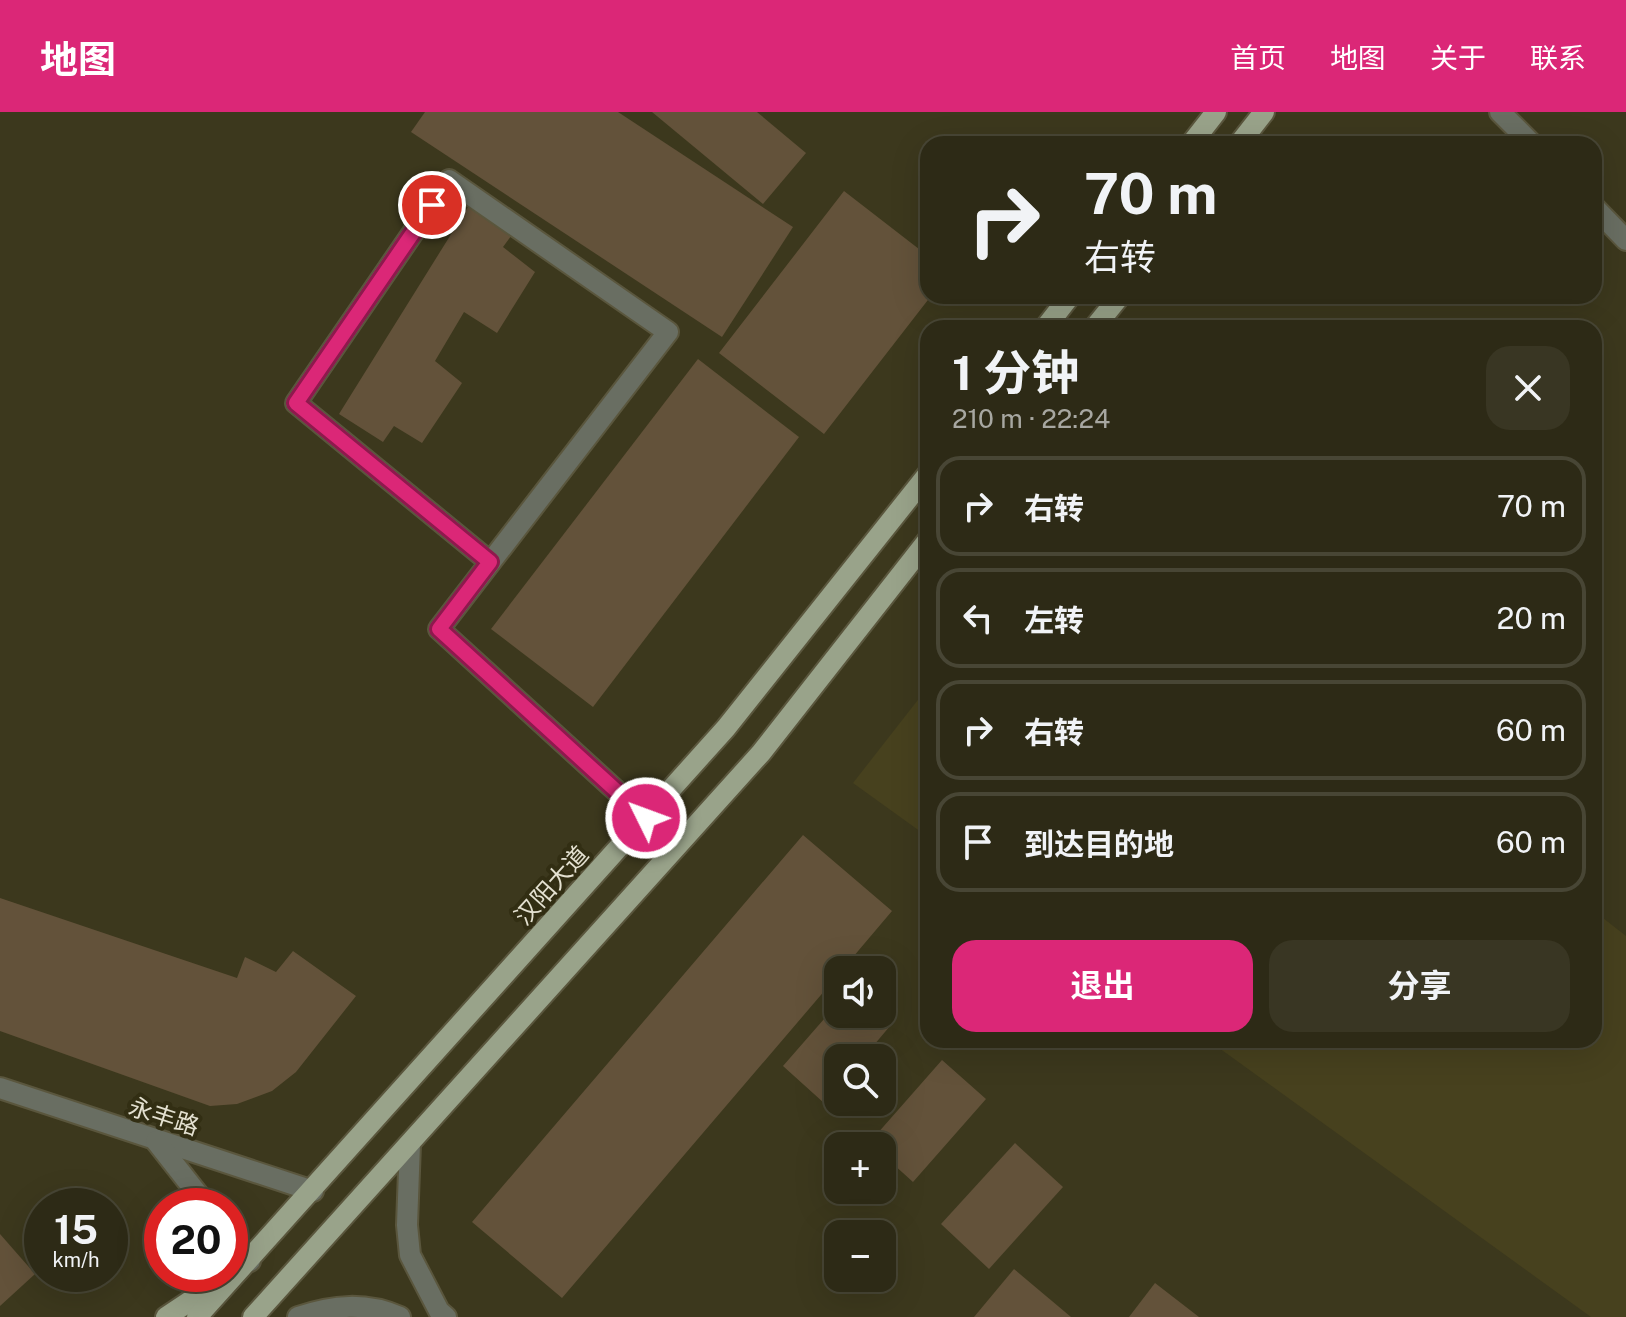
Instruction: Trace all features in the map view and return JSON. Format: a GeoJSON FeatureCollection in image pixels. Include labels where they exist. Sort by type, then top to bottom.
{"type":"FeatureCollection","features":[{"type":"Feature","properties":{"kind":"main road"},"geometry":{"type":"LineString","coordinates":[[1197,136],[1216,112]]}},
{"type":"Feature","properties":{"kind":"main road"},"geometry":{"type":"LineString","coordinates":[[1245,136],[1264,112]]}},
{"type":"Feature","properties":{"kind":"main road"},"geometry":{"type":"LineString","coordinates":[[1051,320],[1064,304]]}},
{"type":"Feature","properties":{"kind":"main road"},"geometry":{"type":"LineString","coordinates":[[1100,320],[1114,304]]}},
{"type":"Feature","properties":{"kind":"main road","name":"汉阳大道"},"geometry":{"type":"LineString","coordinates":[[197,1317],[726,728],[920,484]]}},
{"type":"Feature","properties":{"kind":"main road"},"geometry":{"type":"LineString","coordinates":[[253,1317],[761,753],[920,550]]}},
{"type":"Feature","properties":{"kind":"main road"},"geometry":{"type":"LineString","coordinates":[[166,1317],[250,1261]]}},
{"type":"Feature","properties":{"kind":"street"},"geometry":{"type":"LineString","coordinates":[[1500,112],[1524,136]]}},
{"type":"Feature","properties":{"kind":"street"},"geometry":{"type":"LineString","coordinates":[[490,562],[296,403],[449,180],[668,332],[439,629],[646,818]]}},
{"type":"Feature","properties":{"kind":"street"},"geometry":{"type":"LineString","coordinates":[[1602,215],[1626,240]]}},
{"type":"Feature","properties":{"kind":"street","name":"永丰路"},"geometry":{"type":"LineString","coordinates":[[0,1088],[313,1191]]}},
{"type":"Feature","properties":{"kind":"street"},"geometry":{"type":"LineString","coordinates":[[156,1141],[193,1188]]}},
{"type":"Feature","properties":{"kind":"street"},"geometry":{"type":"LineString","coordinates":[[410,1144],[407,1225],[410,1255],[439,1311],[446,1317]]}},
{"type":"Feature","properties":{"kind":"street"},"geometry":{"type":"LineString","coordinates":[[298,1317],[324,1308],[378,1307],[400,1317]]}},
{"type":"Feature","properties":{"kind":"shaded area"},"geometry":{"type":"Polygon","coordinates":[[[920,697],[920,831],[853,783],[920,697]]]}},
{"type":"Feature","properties":{"kind":"shaded area"},"geometry":{"type":"Polygon","coordinates":[[[1602,917],[1626,936],[1626,1317],[1591,1317],[1219,1048],[1602,1048],[1602,917]]]}},
{"type":"Feature","properties":{"kind":"building"},"geometry":{"type":"Polygon","coordinates":[[[425,112],[618,112],[793,227],[722,337],[411,132],[425,112]]]}},
{"type":"Feature","properties":{"kind":"building"},"geometry":{"type":"Polygon","coordinates":[[[652,112],[757,112],[806,153],[763,204],[652,112]]]}},
{"type":"Feature","properties":{"kind":"building"},"geometry":{"type":"Polygon","coordinates":[[[844,191],[920,250],[920,304],[925,304],[824,434],[719,353],[844,191]]]}},
{"type":"Feature","properties":{"kind":"building"},"geometry":{"type":"Polygon","coordinates":[[[473,199],[517,228],[503,247],[535,272],[497,333],[464,312],[435,361],[462,383],[422,443],[394,426],[383,442],[339,414],[473,199]]]}},
{"type":"Feature","properties":{"kind":"building"},"geometry":{"type":"Polygon","coordinates":[[[698,359],[799,437],[593,707],[491,629],[698,359]]]}},
{"type":"Feature","properties":{"kind":"building"},"geometry":{"type":"Polygon","coordinates":[[[803,835],[892,911],[854,956],[824,956],[824,991],[562,1298],[472,1222],[803,835]]]}},
{"type":"Feature","properties":{"kind":"building"},"geometry":{"type":"Polygon","coordinates":[[[0,898],[237,978],[245,957],[276,972],[293,951],[356,996],[296,1072],[272,1091],[237,1104],[210,1106],[0,1031],[0,898]]]}},
{"type":"Feature","properties":{"kind":"building"},"geometry":{"type":"Polygon","coordinates":[[[824,1019],[824,1028],[888,1028],[875,1044],[824,1044],[824,1103],[783,1066],[824,1019]]]}},
{"type":"Feature","properties":{"kind":"building"},"geometry":{"type":"Polygon","coordinates":[[[942,1060],[986,1099],[913,1182],[896,1167],[896,1132],[879,1132],[896,1116],[942,1060]]]}},
{"type":"Feature","properties":{"kind":"building"},"geometry":{"type":"Polygon","coordinates":[[[1015,1143],[1063,1187],[989,1269],[941,1224],[1015,1143]]]}},
{"type":"Feature","properties":{"kind":"building"},"geometry":{"type":"Polygon","coordinates":[[[0,1234],[24,1261],[24,1284],[0,1306],[0,1234]]]}},
{"type":"Feature","properties":{"kind":"building"},"geometry":{"type":"Polygon","coordinates":[[[1014,1269],[1071,1317],[974,1317],[1014,1269]]]}},
{"type":"Feature","properties":{"kind":"building"},"geometry":{"type":"Polygon","coordinates":[[[1155,1283],[1199,1317],[1129,1317],[1155,1283]]]}},
{"type":"Feature","properties":{"kind":"route"},"geometry":{"type":"LineString","coordinates":[[432,205],[296,403],[490,562],[439,629],[646,818]]}}]}
